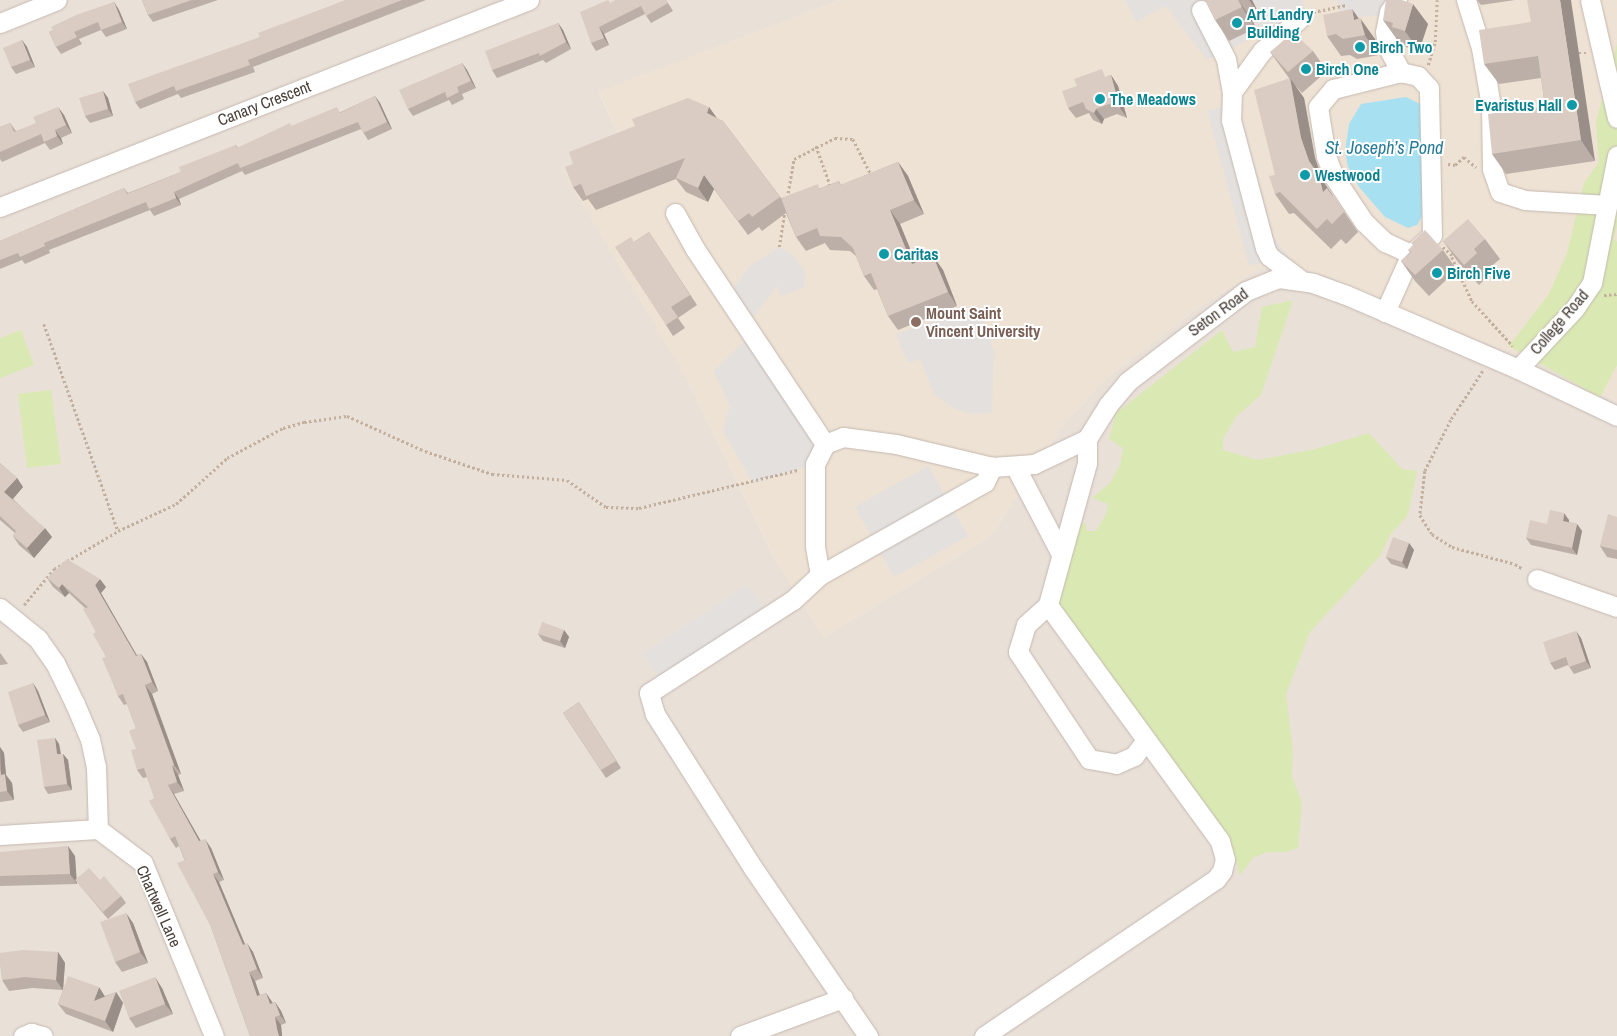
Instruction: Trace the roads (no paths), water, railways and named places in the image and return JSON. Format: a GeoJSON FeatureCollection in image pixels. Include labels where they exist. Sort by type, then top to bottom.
{"type":"FeatureCollection","features":[{"type":"Feature","properties":{"kind":"street"},"geometry":{"type":"LineString","coordinates":[[0,23],[57,0]]}},
{"type":"Feature","properties":{"kind":"street","name":"Canary Crescent"},"geometry":{"type":"LineString","coordinates":[[0,206],[529,0]]}},
{"type":"Feature","properties":{"kind":"street"},"geometry":{"type":"LineString","coordinates":[[1385,312],[1411,254],[1432,235],[1429,88],[1410,74],[1387,46],[1385,32],[1389,12],[1397,0]]}},
{"type":"Feature","properties":{"kind":"street"},"geometry":{"type":"LineString","coordinates":[[1466,0],[1481,48],[1491,106],[1492,169],[1500,192],[1525,200],[1607,205]]}},
{"type":"Feature","properties":{"kind":"street"},"geometry":{"type":"LineString","coordinates":[[1590,0],[1617,118]]}},
{"type":"Feature","properties":{"kind":"street"},"geometry":{"type":"LineString","coordinates":[[1201,10],[1226,59],[1232,92],[1231,120],[1269,256],[1300,280]]}},
{"type":"Feature","properties":{"kind":"street"},"geometry":{"type":"LineString","coordinates":[[1232,92],[1262,51],[1298,20]]}},
{"type":"Feature","properties":{"kind":"street"},"geometry":{"type":"LineString","coordinates":[[1410,74],[1333,89],[1321,100],[1318,118],[1326,156],[1347,199],[1385,242],[1411,254]]}},
{"type":"Feature","properties":{"kind":"street","name":"College Road"},"geometry":{"type":"LineString","coordinates":[[1518,369],[1586,294],[1597,267],[1617,155]]}},
{"type":"Feature","properties":{"kind":"street"},"geometry":{"type":"LineString","coordinates":[[676,213],[695,249],[825,444]]}},
{"type":"Feature","properties":{"kind":"street"},"geometry":{"type":"LineString","coordinates":[[1258,284],[1269,256]]}},
{"type":"Feature","properties":{"kind":"street","name":"Seton Road"},"geometry":{"type":"LineString","coordinates":[[1087,439],[1108,405],[1127,382],[1217,312],[1258,284],[1279,278],[1300,280],[1385,312],[1492,357],[1617,416]]}},
{"type":"Feature","properties":{"kind":"street"},"geometry":{"type":"LineString","coordinates":[[820,575],[815,546],[815,464],[825,444],[843,436],[896,444],[992,466],[1015,466],[1034,464],[1087,439],[1087,463],[1048,604],[1026,625],[1018,652],[1088,759],[1116,764],[1134,756],[1146,740]]}},
{"type":"Feature","properties":{"kind":"street"},"geometry":{"type":"LineString","coordinates":[[868,1036],[753,868],[655,714],[648,698],[653,689],[793,600],[820,575],[985,482],[992,466]]}},
{"type":"Feature","properties":{"kind":"street"},"geometry":{"type":"LineString","coordinates":[[1015,466],[1062,554]]}},
{"type":"Feature","properties":{"kind":"street"},"geometry":{"type":"LineString","coordinates":[[1537,580],[1617,607]]}},
{"type":"Feature","properties":{"kind":"street"},"geometry":{"type":"LineString","coordinates":[[984,1036],[1213,880],[1222,871],[1225,859],[1220,841],[1048,604]]}},
{"type":"Feature","properties":{"kind":"street"},"geometry":{"type":"LineString","coordinates":[[0,835],[98,829],[96,766],[90,739],[55,663],[38,639],[6,613]]}},
{"type":"Feature","properties":{"kind":"street","name":"Chartwell Lane"},"geometry":{"type":"LineString","coordinates":[[98,829],[143,863],[212,1035]]}},
{"type":"Feature","properties":{"kind":"street"},"geometry":{"type":"LineString","coordinates":[[740,1036],[843,998]]}},
{"type":"Feature","properties":{"kind":"street"},"geometry":{"type":"LineString","coordinates":[[23,1036],[32,1033],[43,1036]]}},
{"type":"Feature","properties":{"kind":"water","name":"St. Joseph’s Pond"},"geometry":{"type":"Polygon","coordinates":[[[1406,97],[1422,105],[1422,216],[1417,225],[1408,228],[1385,217],[1359,187],[1348,167],[1345,151],[1349,124],[1361,104],[1406,97]]]}},
{"type":"Feature","properties":{"kind":"place","name":"Art Landry Building"},"geometry":{"type":"Point","coordinates":[1237,23]}},
{"type":"Feature","properties":{"kind":"place","name":"Birch Two"},"geometry":{"type":"Point","coordinates":[1360,47]}},
{"type":"Feature","properties":{"kind":"place","name":"Birch One"},"geometry":{"type":"Point","coordinates":[1306,69]}},
{"type":"Feature","properties":{"kind":"place","name":"The Meadows"},"geometry":{"type":"Point","coordinates":[1100,99]}},
{"type":"Feature","properties":{"kind":"place","name":"Evaristus Hall"},"geometry":{"type":"Point","coordinates":[1572,105]}},
{"type":"Feature","properties":{"kind":"place","name":"Westwood"},"geometry":{"type":"Point","coordinates":[1305,175]}},
{"type":"Feature","properties":{"kind":"place","name":"Caritas"},"geometry":{"type":"Point","coordinates":[884,254]}},
{"type":"Feature","properties":{"kind":"place","name":"Birch Five"},"geometry":{"type":"Point","coordinates":[1437,273]}},
{"type":"Feature","properties":{"kind":"place","name":"Mount Saint Vincent University"},"geometry":{"type":"Point","coordinates":[916,322]}}]}
